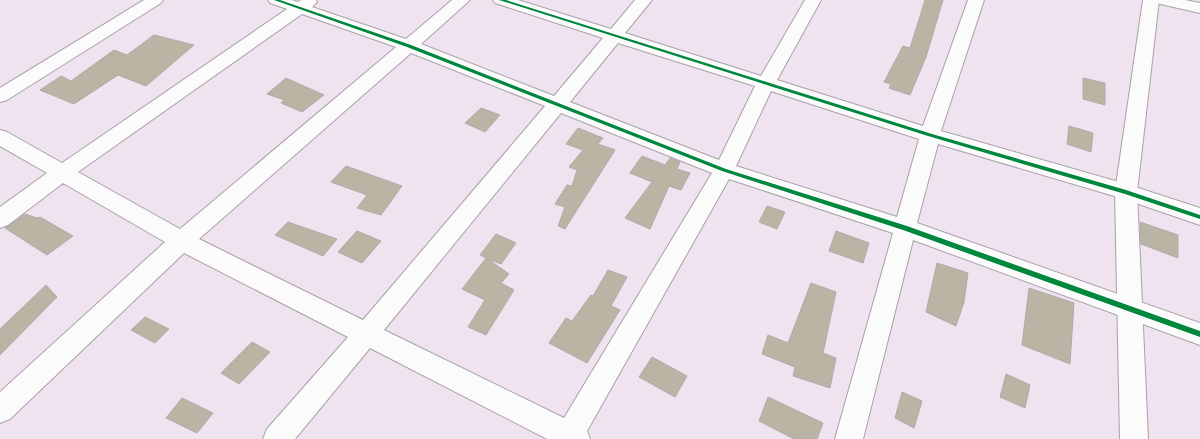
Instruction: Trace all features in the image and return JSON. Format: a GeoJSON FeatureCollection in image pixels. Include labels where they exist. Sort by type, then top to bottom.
{"type":"FeatureCollection","features":[{"type":"Feature","properties":{"kind":"street"},"geometry":{"type":"LineString","coordinates":[[0,96],[155,0]]}},
{"type":"Feature","properties":{"kind":"street"},"geometry":{"type":"LineString","coordinates":[[276,0],[306,4],[557,105],[724,170],[905,228],[1200,334]]}},
{"type":"Feature","properties":{"kind":"street"},"geometry":{"type":"LineString","coordinates":[[0,410],[182,241],[462,0]]}},
{"type":"Feature","properties":{"kind":"street"},"geometry":{"type":"LineString","coordinates":[[501,0],[930,135],[1126,192],[1200,217]]}},
{"type":"Feature","properties":{"kind":"street"},"geometry":{"type":"LineString","coordinates":[[277,439],[644,0]]}},
{"type":"Feature","properties":{"kind":"street"},"geometry":{"type":"LineString","coordinates":[[0,137],[182,241],[571,438],[724,170],[766,83],[813,0]]}},
{"type":"Feature","properties":{"kind":"street"},"geometry":{"type":"LineString","coordinates":[[849,439],[930,135],[976,0]]}},
{"type":"Feature","properties":{"kind":"street"},"geometry":{"type":"LineString","coordinates":[[1134,439],[1126,192],[1151,0]]}},
{"type":"Feature","properties":{"kind":"street"},"geometry":{"type":"LineString","coordinates":[[1162,0],[1200,8]]}},
{"type":"Feature","properties":{"kind":"street"},"geometry":{"type":"LineString","coordinates":[[0,219],[62,173],[306,4]]}},
{"type":"Feature","properties":{"kind":"building"},"geometry":{"type":"Polygon","coordinates":[[[925,0],[943,0],[926,57],[910,95],[889,88],[891,84],[884,82],[903,46],[910,48],[925,0]]]}},
{"type":"Feature","properties":{"kind":"building"},"geometry":{"type":"Polygon","coordinates":[[[154,35],[194,45],[146,86],[118,75],[74,104],[40,90],[61,76],[71,81],[114,50],[127,55],[154,35]]]}},
{"type":"Feature","properties":{"kind":"building"},"geometry":{"type":"Polygon","coordinates":[[[286,78],[324,95],[302,112],[281,103],[284,100],[267,94],[286,78]]]}},
{"type":"Feature","properties":{"kind":"building"},"geometry":{"type":"Polygon","coordinates":[[[1083,78],[1105,83],[1105,105],[1083,99],[1083,78]]]}},
{"type":"Feature","properties":{"kind":"building"},"geometry":{"type":"Polygon","coordinates":[[[481,108],[500,115],[485,132],[465,123],[481,108]]]}},
{"type":"Feature","properties":{"kind":"building"},"geometry":{"type":"Polygon","coordinates":[[[1069,126],[1093,133],[1091,152],[1067,144],[1069,126]]]}},
{"type":"Feature","properties":{"kind":"building"},"geometry":{"type":"Polygon","coordinates":[[[578,128],[603,138],[598,144],[615,150],[565,229],[558,226],[565,207],[555,204],[567,185],[572,186],[577,170],[569,167],[583,150],[566,144],[578,128]]]}},
{"type":"Feature","properties":{"kind":"building"},"geometry":{"type":"Polygon","coordinates":[[[642,156],[665,165],[670,158],[680,162],[677,169],[690,173],[681,190],[669,186],[650,229],[625,218],[652,182],[630,173],[642,156]]]}},
{"type":"Feature","properties":{"kind":"building"},"geometry":{"type":"Polygon","coordinates":[[[346,166],[402,186],[381,215],[357,208],[367,195],[331,182],[346,166]]]}},
{"type":"Feature","properties":{"kind":"building"},"geometry":{"type":"Polygon","coordinates":[[[767,206],[785,212],[777,229],[759,222],[767,206]]]}},
{"type":"Feature","properties":{"kind":"building"},"geometry":{"type":"Polygon","coordinates":[[[25,214],[37,218],[40,217],[73,236],[47,255],[5,228],[25,214]]]}},
{"type":"Feature","properties":{"kind":"building"},"geometry":{"type":"Polygon","coordinates":[[[288,222],[337,239],[323,256],[275,235],[288,222]]]}},
{"type":"Feature","properties":{"kind":"building"},"geometry":{"type":"Polygon","coordinates":[[[1140,222],[1178,235],[1178,258],[1141,244],[1140,222]]]}},
{"type":"Feature","properties":{"kind":"building"},"geometry":{"type":"Polygon","coordinates":[[[357,231],[381,241],[362,263],[338,252],[357,231]]]}},
{"type":"Feature","properties":{"kind":"building"},"geometry":{"type":"Polygon","coordinates":[[[836,231],[869,243],[863,263],[829,251],[836,231]]]}},
{"type":"Feature","properties":{"kind":"building"},"geometry":{"type":"Polygon","coordinates":[[[496,234],[516,243],[501,264],[488,259],[509,274],[501,283],[514,290],[486,335],[468,327],[485,300],[462,289],[486,258],[480,255],[496,234]]]}},
{"type":"Feature","properties":{"kind":"building"},"geometry":{"type":"Polygon","coordinates":[[[937,263],[968,273],[964,302],[956,326],[926,312],[937,263]]]}},
{"type":"Feature","properties":{"kind":"building"},"geometry":{"type":"Polygon","coordinates":[[[608,270],[627,277],[611,306],[620,310],[587,363],[549,343],[566,318],[572,321],[591,295],[593,296],[608,270]]]}},
{"type":"Feature","properties":{"kind":"building"},"geometry":{"type":"Polygon","coordinates":[[[811,283],[836,292],[823,353],[836,358],[830,388],[793,376],[795,367],[762,354],[768,335],[788,343],[811,283]]]}},
{"type":"Feature","properties":{"kind":"building"},"geometry":{"type":"Polygon","coordinates":[[[46,285],[57,297],[0,355],[0,329],[46,285]]]}},
{"type":"Feature","properties":{"kind":"building"},"geometry":{"type":"Polygon","coordinates":[[[1029,288],[1074,303],[1070,364],[1022,345],[1029,288]]]}},
{"type":"Feature","properties":{"kind":"building"},"geometry":{"type":"Polygon","coordinates":[[[145,317],[169,329],[155,343],[131,330],[145,317]]]}},
{"type":"Feature","properties":{"kind":"building"},"geometry":{"type":"Polygon","coordinates":[[[252,342],[270,352],[239,384],[221,373],[252,342]]]}},
{"type":"Feature","properties":{"kind":"building"},"geometry":{"type":"Polygon","coordinates":[[[652,357],[687,376],[675,397],[639,377],[652,357]]]}},
{"type":"Feature","properties":{"kind":"building"},"geometry":{"type":"Polygon","coordinates":[[[1006,374],[1030,385],[1025,408],[1000,397],[1006,374]]]}},
{"type":"Feature","properties":{"kind":"building"},"geometry":{"type":"Polygon","coordinates":[[[902,392],[922,401],[914,428],[895,418],[902,392]]]}},
{"type":"Feature","properties":{"kind":"building"},"geometry":{"type":"Polygon","coordinates":[[[768,397],[823,423],[817,439],[794,439],[759,421],[768,397]]]}},
{"type":"Feature","properties":{"kind":"building"},"geometry":{"type":"Polygon","coordinates":[[[182,398],[213,413],[197,433],[166,418],[182,398]]]}},
{"type":"Feature","properties":{"kind":"cycle path"},"geometry":{"type":"LineString","coordinates":[[276,0],[409,46],[724,170],[905,228],[1200,334]]}},
{"type":"Feature","properties":{"kind":"cycle path"},"geometry":{"type":"LineString","coordinates":[[501,0],[930,135],[1126,192],[1200,217]]}}]}
